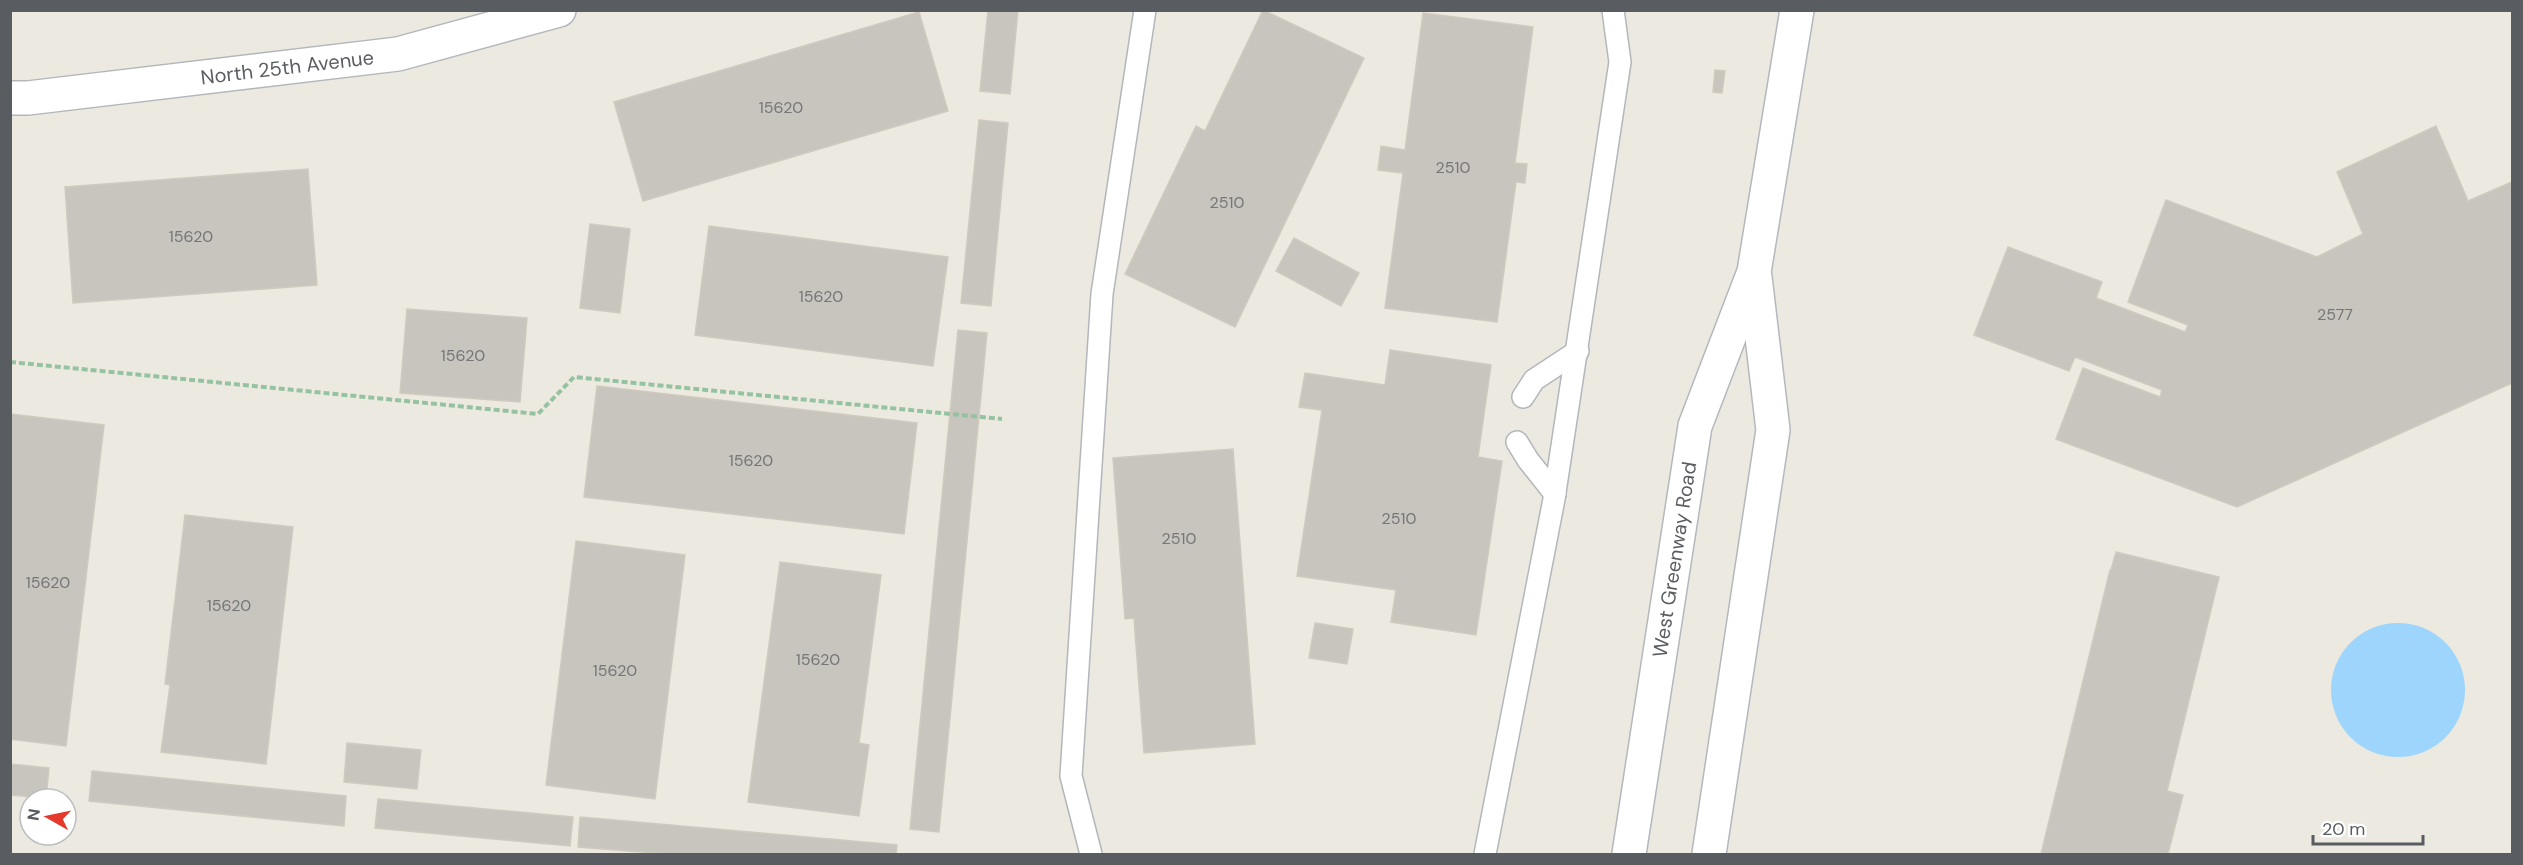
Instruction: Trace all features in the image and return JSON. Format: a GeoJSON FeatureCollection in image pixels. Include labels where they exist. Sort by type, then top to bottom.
{"type":"FeatureCollection","features":[{"type":"Feature","properties":{"kind":"main road","name":"North 25th Avenue"},"geometry":{"type":"LineString","coordinates":[[10,98],[27,98],[398,54],[559,10]]}},
{"type":"Feature","properties":{"kind":"main road","name":"West Greenway Road"},"geometry":{"type":"LineString","coordinates":[[1629,855],[1695,426],[1754,272],[1797,10]]}},
{"type":"Feature","properties":{"kind":"main road","name":"West Greenway Road"},"geometry":{"type":"LineString","coordinates":[[1709,855],[1773,430],[1754,272]]}},
{"type":"Feature","properties":{"kind":"lane"},"geometry":{"type":"LineString","coordinates":[[1091,855],[1071,776],[1101,305],[1145,10]]}},
{"type":"Feature","properties":{"kind":"lane"},"geometry":{"type":"LineString","coordinates":[[1485,855],[1555,494],[1578,351],[1620,63],[1613,10]]}},
{"type":"Feature","properties":{"kind":"lane"},"geometry":{"type":"LineString","coordinates":[[1523,397],[1534,380],[1578,351]]}},
{"type":"Feature","properties":{"kind":"lane"},"geometry":{"type":"LineString","coordinates":[[1517,442],[1555,494]]}},
{"type":"Feature","properties":{"kind":"path"},"geometry":{"type":"LineString","coordinates":[[10,362],[538,414],[574,377],[1002,419]]}},
{"type":"Feature","properties":{"kind":"water"},"geometry":{"type":"Polygon","coordinates":[[[2398,623],[2424,628],[2445,643],[2460,664],[2465,690],[2460,716],[2445,737],[2424,752],[2398,757],[2372,752],[2351,737],[2336,716],[2331,690],[2336,664],[2351,643],[2372,628],[2398,623]]]}},
{"type":"Feature","properties":{"kind":"building"},"geometry":{"type":"Polygon","coordinates":[[[988,10],[1018,10],[1010,94],[980,91],[988,10]]]}},
{"type":"Feature","properties":{"kind":"building"},"geometry":{"type":"Polygon","coordinates":[[[1263,10],[1364,58],[1235,327],[1125,274],[1196,126],[1205,131],[1263,10]]]}},
{"type":"Feature","properties":{"kind":"building"},"geometry":{"type":"Polygon","coordinates":[[[919,12],[948,111],[643,201],[614,102],[919,12]]]}},
{"type":"Feature","properties":{"kind":"building"},"geometry":{"type":"Polygon","coordinates":[[[1423,13],[1533,27],[1515,163],[1527,164],[1525,183],[1516,182],[1497,322],[1385,308],[1403,173],[1378,170],[1381,146],[1405,150],[1423,13]]]}},
{"type":"Feature","properties":{"kind":"building"},"geometry":{"type":"Polygon","coordinates":[[[1715,70],[1725,71],[1722,93],[1713,92],[1715,70]]]}},
{"type":"Feature","properties":{"kind":"building"},"geometry":{"type":"Polygon","coordinates":[[[979,120],[1008,123],[991,306],[961,303],[979,120]]]}},
{"type":"Feature","properties":{"kind":"building"},"geometry":{"type":"Polygon","coordinates":[[[2436,126],[2468,201],[2512,182],[2512,383],[2237,507],[2056,439],[2083,368],[2160,397],[2162,390],[2075,357],[2069,371],[1974,335],[2008,247],[2102,282],[2096,298],[2185,332],[2188,325],[2128,302],[2166,200],[2317,257],[2363,234],[2337,172],[2436,126]]]}},
{"type":"Feature","properties":{"kind":"building"},"geometry":{"type":"Polygon","coordinates":[[[308,169],[317,285],[73,303],[65,187],[308,169]]]}},
{"type":"Feature","properties":{"kind":"building"},"geometry":{"type":"Polygon","coordinates":[[[590,224],[630,229],[620,313],[580,308],[590,224]]]}},
{"type":"Feature","properties":{"kind":"building"},"geometry":{"type":"Polygon","coordinates":[[[709,226],[948,257],[933,366],[695,335],[709,226]]]}},
{"type":"Feature","properties":{"kind":"building"},"geometry":{"type":"Polygon","coordinates":[[[1294,238],[1359,273],[1341,306],[1276,271],[1294,238]]]}},
{"type":"Feature","properties":{"kind":"building"},"geometry":{"type":"Polygon","coordinates":[[[407,309],[527,318],[520,402],[400,393],[407,309]]]}},
{"type":"Feature","properties":{"kind":"building"},"geometry":{"type":"Polygon","coordinates":[[[958,330],[987,333],[939,832],[910,829],[958,330]]]}},
{"type":"Feature","properties":{"kind":"building"},"geometry":{"type":"Polygon","coordinates":[[[1390,350],[1491,365],[1478,457],[1502,461],[1476,635],[1391,622],[1396,590],[1297,576],[1322,410],[1299,407],[1305,373],[1385,385],[1390,350]]]}},
{"type":"Feature","properties":{"kind":"building"},"geometry":{"type":"Polygon","coordinates":[[[597,386],[917,423],[904,534],[584,497],[597,386]]]}},
{"type":"Feature","properties":{"kind":"building"},"geometry":{"type":"Polygon","coordinates":[[[10,414],[104,425],[66,746],[10,739],[10,414]]]}},
{"type":"Feature","properties":{"kind":"building"},"geometry":{"type":"Polygon","coordinates":[[[1233,449],[1255,744],[1144,753],[1134,618],[1125,619],[1113,458],[1233,449]]]}},
{"type":"Feature","properties":{"kind":"building"},"geometry":{"type":"Polygon","coordinates":[[[185,515],[293,527],[266,764],[161,752],[170,685],[165,684],[185,515]]]}},
{"type":"Feature","properties":{"kind":"building"},"geometry":{"type":"Polygon","coordinates":[[[576,541],[685,555],[655,799],[546,785],[576,541]]]}},
{"type":"Feature","properties":{"kind":"building"},"geometry":{"type":"Polygon","coordinates":[[[2116,552],[2219,577],[2167,791],[2183,795],[2168,854],[2041,854],[2110,570],[2116,552]]]}},
{"type":"Feature","properties":{"kind":"building"},"geometry":{"type":"Polygon","coordinates":[[[780,562],[881,575],[859,743],[869,745],[859,816],[748,802],[780,562]]]}},
{"type":"Feature","properties":{"kind":"building"},"geometry":{"type":"Polygon","coordinates":[[[1315,623],[1353,629],[1347,664],[1309,658],[1315,623]]]}},
{"type":"Feature","properties":{"kind":"building"},"geometry":{"type":"Polygon","coordinates":[[[347,743],[421,750],[417,789],[344,782],[347,743]]]}},
{"type":"Feature","properties":{"kind":"building"},"geometry":{"type":"Polygon","coordinates":[[[10,764],[49,768],[47,787],[18,787],[18,796],[10,795],[10,764]]]}},
{"type":"Feature","properties":{"kind":"building"},"geometry":{"type":"Polygon","coordinates":[[[92,771],[346,796],[344,826],[89,801],[92,771]]]}},
{"type":"Feature","properties":{"kind":"building"},"geometry":{"type":"Polygon","coordinates":[[[378,799],[573,817],[570,846],[375,828],[378,799]]]}},
{"type":"Feature","properties":{"kind":"building"},"geometry":{"type":"Polygon","coordinates":[[[580,817],[897,845],[896,854],[667,854],[578,847],[580,817]]]}}]}
